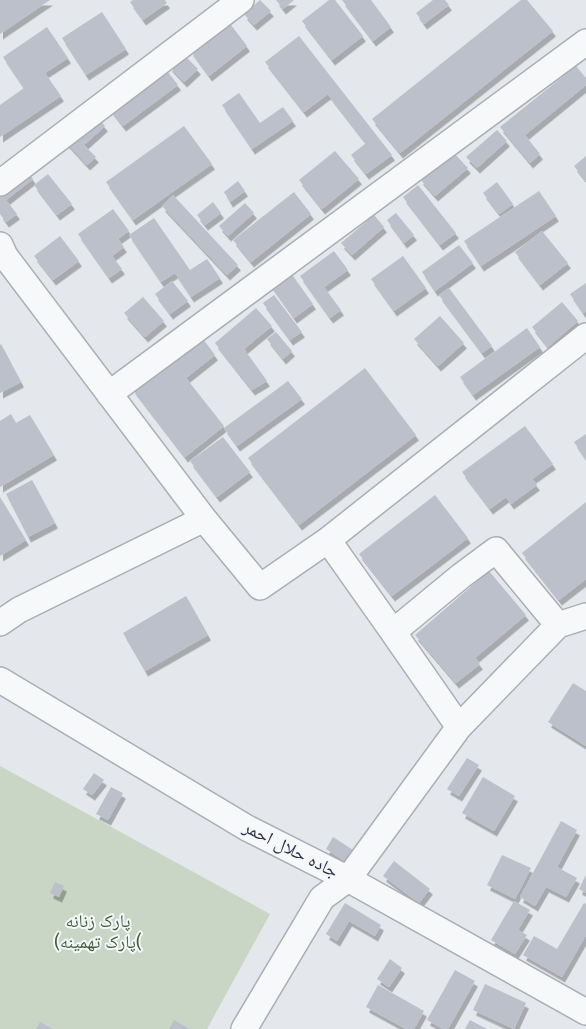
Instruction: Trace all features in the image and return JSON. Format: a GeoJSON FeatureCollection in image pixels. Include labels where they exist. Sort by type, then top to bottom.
{"type":"FeatureCollection","features":[{"type":"Feature","properties":{"kind":"street"},"geometry":{"type":"LineString","coordinates":[[0,183],[241,0]]}},
{"type":"Feature","properties":{"kind":"street"},"geometry":{"type":"LineString","coordinates":[[109,394],[586,42]]}},
{"type":"Feature","properties":{"kind":"street"},"geometry":{"type":"LineString","coordinates":[[0,246],[5,256],[204,519],[260,587],[328,540],[586,336]]}},
{"type":"Feature","properties":{"kind":"street"},"geometry":{"type":"LineString","coordinates":[[0,623],[20,610],[204,519]]}},
{"type":"Feature","properties":{"kind":"street"},"geometry":{"type":"LineString","coordinates":[[328,540],[459,727]]}},
{"type":"Feature","properties":{"kind":"street"},"geometry":{"type":"LineString","coordinates":[[244,1029],[322,898],[348,879],[459,727],[577,620],[496,550],[393,632]]}},
{"type":"Feature","properties":{"kind":"street","name":"جاده حلال احمر"},"geometry":{"type":"LineString","coordinates":[[0,680],[248,828],[348,879],[586,1012]]}},
{"type":"Feature","properties":{"kind":"green space","name":"پارک زنانه (پارک تهمینه("},"geometry":{"type":"Polygon","coordinates":[[[0,766],[270,914],[207,1029],[0,1029],[0,766]]]}},
{"type":"Feature","properties":{"kind":"building"},"geometry":{"type":"Polygon","coordinates":[[[0,0],[50,0],[0,34],[0,0]]]}},
{"type":"Feature","properties":{"kind":"building"},"geometry":{"type":"Polygon","coordinates":[[[133,0],[165,0],[167,3],[143,20],[130,2],[133,0]]]}},
{"type":"Feature","properties":{"kind":"building"},"geometry":{"type":"Polygon","coordinates":[[[260,0],[271,11],[254,25],[244,14],[260,0]]]}},
{"type":"Feature","properties":{"kind":"building"},"geometry":{"type":"Polygon","coordinates":[[[276,0],[294,0],[283,9],[276,0]]]}},
{"type":"Feature","properties":{"kind":"building"},"geometry":{"type":"Polygon","coordinates":[[[329,0],[335,0],[363,36],[332,60],[302,21],[329,0]]]}},
{"type":"Feature","properties":{"kind":"building"},"geometry":{"type":"Polygon","coordinates":[[[342,0],[371,0],[391,27],[373,41],[342,0]]]}},
{"type":"Feature","properties":{"kind":"building"},"geometry":{"type":"Polygon","coordinates":[[[433,0],[445,0],[449,5],[424,24],[416,13],[433,0]]]}},
{"type":"Feature","properties":{"kind":"building"},"geometry":{"type":"Polygon","coordinates":[[[521,0],[527,0],[553,31],[400,153],[372,119],[521,0]]]}},
{"type":"Feature","properties":{"kind":"building"},"geometry":{"type":"Polygon","coordinates":[[[102,12],[126,49],[86,75],[62,38],[102,12]]]}},
{"type":"Feature","properties":{"kind":"building"},"geometry":{"type":"Polygon","coordinates":[[[228,21],[247,46],[209,76],[190,50],[228,21]]]}},
{"type":"Feature","properties":{"kind":"building"},"geometry":{"type":"Polygon","coordinates":[[[47,27],[68,58],[45,73],[61,96],[0,137],[0,105],[24,88],[3,57],[47,27]]]}},
{"type":"Feature","properties":{"kind":"building"},"geometry":{"type":"Polygon","coordinates":[[[299,36],[392,155],[366,174],[351,155],[366,143],[328,94],[304,112],[265,62],[299,36]]]}},
{"type":"Feature","properties":{"kind":"building"},"geometry":{"type":"Polygon","coordinates":[[[183,54],[198,69],[184,82],[169,66],[183,54]]]}},
{"type":"Feature","properties":{"kind":"building"},"geometry":{"type":"Polygon","coordinates":[[[576,66],[586,78],[586,85],[525,135],[540,154],[530,163],[500,127],[576,66]]]}},
{"type":"Feature","properties":{"kind":"building"},"geometry":{"type":"Polygon","coordinates":[[[164,67],[178,85],[123,126],[109,108],[164,67]]]}},
{"type":"Feature","properties":{"kind":"building"},"geometry":{"type":"Polygon","coordinates":[[[239,93],[260,123],[283,107],[293,121],[252,149],[222,105],[239,93]]]}},
{"type":"Feature","properties":{"kind":"building"},"geometry":{"type":"Polygon","coordinates":[[[95,115],[105,126],[84,145],[96,157],[87,165],[65,141],[95,115]]]}},
{"type":"Feature","properties":{"kind":"building"},"geometry":{"type":"Polygon","coordinates":[[[184,126],[212,164],[133,220],[106,182],[184,126]]]}},
{"type":"Feature","properties":{"kind":"building"},"geometry":{"type":"Polygon","coordinates":[[[497,130],[507,141],[477,168],[466,157],[497,130]]]}},
{"type":"Feature","properties":{"kind":"building"},"geometry":{"type":"Polygon","coordinates":[[[335,151],[359,179],[322,209],[299,180],[335,151]]]}},
{"type":"Feature","properties":{"kind":"building"},"geometry":{"type":"Polygon","coordinates":[[[452,151],[468,168],[435,196],[420,179],[452,151]]]}},
{"type":"Feature","properties":{"kind":"building"},"geometry":{"type":"Polygon","coordinates":[[[586,156],[586,181],[574,166],[586,156]]]}},
{"type":"Feature","properties":{"kind":"building"},"geometry":{"type":"Polygon","coordinates":[[[25,168],[33,179],[6,200],[17,214],[6,222],[0,214],[0,188],[25,168]]]}},
{"type":"Feature","properties":{"kind":"building"},"geometry":{"type":"Polygon","coordinates":[[[48,174],[72,204],[57,215],[34,185],[48,174]]]}},
{"type":"Feature","properties":{"kind":"building"},"geometry":{"type":"Polygon","coordinates":[[[238,181],[245,191],[230,202],[224,192],[238,181]]]}},
{"type":"Feature","properties":{"kind":"building"},"geometry":{"type":"Polygon","coordinates":[[[497,182],[513,204],[499,214],[483,193],[497,182]]]}},
{"type":"Feature","properties":{"kind":"building"},"geometry":{"type":"Polygon","coordinates":[[[418,185],[456,233],[440,245],[403,197],[418,185]]]}},
{"type":"Feature","properties":{"kind":"building"},"geometry":{"type":"Polygon","coordinates":[[[539,191],[556,216],[481,266],[464,241],[539,191]]]}},
{"type":"Feature","properties":{"kind":"building"},"geometry":{"type":"Polygon","coordinates":[[[294,192],[311,214],[251,262],[233,240],[294,192]]]}},
{"type":"Feature","properties":{"kind":"building"},"geometry":{"type":"Polygon","coordinates":[[[173,195],[238,265],[227,275],[162,206],[173,195]]]}},
{"type":"Feature","properties":{"kind":"building"},"geometry":{"type":"Polygon","coordinates":[[[213,202],[221,213],[205,225],[197,215],[213,202]]]}},
{"type":"Feature","properties":{"kind":"building"},"geometry":{"type":"Polygon","coordinates":[[[245,203],[254,213],[228,236],[219,226],[245,203]]]}},
{"type":"Feature","properties":{"kind":"building"},"geometry":{"type":"Polygon","coordinates":[[[113,209],[129,231],[118,239],[124,247],[112,256],[122,269],[109,278],[78,234],[113,209]]]}},
{"type":"Feature","properties":{"kind":"building"},"geometry":{"type":"Polygon","coordinates":[[[396,213],[414,235],[404,243],[387,220],[396,213]]]}},
{"type":"Feature","properties":{"kind":"building"},"geometry":{"type":"Polygon","coordinates":[[[374,215],[384,227],[352,255],[341,243],[374,215]]]}},
{"type":"Feature","properties":{"kind":"building"},"geometry":{"type":"Polygon","coordinates":[[[154,218],[190,270],[207,259],[220,278],[191,297],[175,273],[161,282],[129,235],[154,218]]]}},
{"type":"Feature","properties":{"kind":"building"},"geometry":{"type":"Polygon","coordinates":[[[542,231],[568,263],[540,285],[515,252],[542,231]]]}},
{"type":"Feature","properties":{"kind":"building"},"geometry":{"type":"Polygon","coordinates":[[[60,236],[79,261],[53,280],[34,256],[60,236]]]}},
{"type":"Feature","properties":{"kind":"building"},"geometry":{"type":"Polygon","coordinates":[[[459,245],[473,263],[435,291],[422,272],[459,245]]]}},
{"type":"Feature","properties":{"kind":"building"},"geometry":{"type":"Polygon","coordinates":[[[334,251],[348,270],[324,287],[341,310],[330,318],[300,276],[334,251]]]}},
{"type":"Feature","properties":{"kind":"building"},"geometry":{"type":"Polygon","coordinates":[[[403,256],[426,288],[394,311],[371,279],[403,256]]]}},
{"type":"Feature","properties":{"kind":"building"},"geometry":{"type":"Polygon","coordinates":[[[288,269],[313,304],[294,318],[269,283],[288,269]]]}},
{"type":"Feature","properties":{"kind":"building"},"geometry":{"type":"Polygon","coordinates":[[[172,281],[188,301],[170,314],[155,294],[172,281]]]}},
{"type":"Feature","properties":{"kind":"building"},"geometry":{"type":"Polygon","coordinates":[[[586,283],[586,311],[583,313],[570,294],[586,283]]]}},
{"type":"Feature","properties":{"kind":"building"},"geometry":{"type":"Polygon","coordinates":[[[449,288],[492,346],[482,353],[439,295],[449,288]]]}},
{"type":"Feature","properties":{"kind":"building"},"geometry":{"type":"Polygon","coordinates":[[[274,295],[302,332],[290,340],[263,303],[274,295]]]}},
{"type":"Feature","properties":{"kind":"building"},"geometry":{"type":"Polygon","coordinates":[[[143,297],[164,321],[145,337],[124,313],[143,297]]]}},
{"type":"Feature","properties":{"kind":"building"},"geometry":{"type":"Polygon","coordinates":[[[562,302],[578,321],[548,347],[532,327],[562,302]]]}},
{"type":"Feature","properties":{"kind":"building"},"geometry":{"type":"Polygon","coordinates":[[[256,308],[272,326],[244,349],[267,381],[252,390],[215,343],[256,308]]]}},
{"type":"Feature","properties":{"kind":"building"},"geometry":{"type":"Polygon","coordinates":[[[440,316],[464,343],[438,366],[414,339],[440,316]]]}},
{"type":"Feature","properties":{"kind":"building"},"geometry":{"type":"Polygon","coordinates":[[[527,328],[540,347],[473,395],[460,377],[527,328]]]}},
{"type":"Feature","properties":{"kind":"building"},"geometry":{"type":"Polygon","coordinates":[[[276,332],[292,351],[283,359],[267,339],[276,332]]]}},
{"type":"Feature","properties":{"kind":"building"},"geometry":{"type":"Polygon","coordinates":[[[200,335],[215,355],[186,378],[224,426],[185,457],[132,388],[200,335]]]}},
{"type":"Feature","properties":{"kind":"building"},"geometry":{"type":"Polygon","coordinates":[[[0,345],[21,382],[0,393],[0,345]]]}},
{"type":"Feature","properties":{"kind":"building"},"geometry":{"type":"Polygon","coordinates":[[[365,368],[416,435],[299,525],[248,458],[365,368]]]}},
{"type":"Feature","properties":{"kind":"building"},"geometry":{"type":"Polygon","coordinates":[[[288,381],[302,399],[237,446],[224,428],[288,381]]]}},
{"type":"Feature","properties":{"kind":"building"},"geometry":{"type":"Polygon","coordinates":[[[11,414],[16,423],[30,415],[54,455],[0,487],[0,421],[11,414]]]}},
{"type":"Feature","properties":{"kind":"building"},"geometry":{"type":"Polygon","coordinates":[[[525,426],[553,464],[532,479],[537,485],[511,504],[506,497],[490,509],[462,472],[525,426]]]}},
{"type":"Feature","properties":{"kind":"building"},"geometry":{"type":"Polygon","coordinates":[[[586,434],[586,460],[574,442],[586,434]]]}},
{"type":"Feature","properties":{"kind":"building"},"geometry":{"type":"Polygon","coordinates":[[[223,437],[250,472],[217,497],[190,461],[223,437]]]}},
{"type":"Feature","properties":{"kind":"building"},"geometry":{"type":"Polygon","coordinates":[[[32,480],[55,523],[28,537],[6,494],[32,480]]]}},
{"type":"Feature","properties":{"kind":"building"},"geometry":{"type":"Polygon","coordinates":[[[435,495],[468,538],[392,596],[359,554],[435,495]]]}},
{"type":"Feature","properties":{"kind":"building"},"geometry":{"type":"Polygon","coordinates":[[[0,497],[26,540],[0,556],[0,497]]]}},
{"type":"Feature","properties":{"kind":"building"},"geometry":{"type":"Polygon","coordinates":[[[586,502],[586,579],[559,600],[522,553],[586,502]]]}},
{"type":"Feature","properties":{"kind":"building"},"geometry":{"type":"Polygon","coordinates":[[[489,571],[526,615],[475,658],[480,664],[456,683],[415,635],[489,571]]]}},
{"type":"Feature","properties":{"kind":"building"},"geometry":{"type":"Polygon","coordinates":[[[186,596],[208,635],[145,671],[123,633],[186,596]]]}},
{"type":"Feature","properties":{"kind":"building"},"geometry":{"type":"Polygon","coordinates":[[[573,683],[586,691],[586,746],[548,722],[573,683]]]}},
{"type":"Feature","properties":{"kind":"building"},"geometry":{"type":"Polygon","coordinates":[[[467,758],[479,765],[459,796],[447,789],[467,758]]]}},
{"type":"Feature","properties":{"kind":"building"},"geometry":{"type":"Polygon","coordinates":[[[94,773],[104,780],[92,795],[83,789],[94,773]]]}},
{"type":"Feature","properties":{"kind":"building"},"geometry":{"type":"Polygon","coordinates":[[[483,777],[515,796],[494,831],[462,813],[483,777]]]}},
{"type":"Feature","properties":{"kind":"building"},"geometry":{"type":"Polygon","coordinates":[[[111,787],[123,793],[108,820],[96,814],[111,787]]]}},
{"type":"Feature","properties":{"kind":"building"},"geometry":{"type":"Polygon","coordinates":[[[561,821],[577,830],[557,867],[577,878],[566,897],[546,887],[535,906],[520,897],[561,821]]]}},
{"type":"Feature","properties":{"kind":"building"},"geometry":{"type":"Polygon","coordinates":[[[333,837],[353,850],[346,862],[326,849],[333,837]]]}},
{"type":"Feature","properties":{"kind":"building"},"geometry":{"type":"Polygon","coordinates":[[[502,855],[531,868],[515,899],[487,885],[502,855]]]}},
{"type":"Feature","properties":{"kind":"building"},"geometry":{"type":"Polygon","coordinates":[[[394,861],[430,889],[419,903],[383,876],[394,861]]]}},
{"type":"Feature","properties":{"kind":"building"},"geometry":{"type":"Polygon","coordinates":[[[586,875],[586,893],[579,889],[586,875]]]}},
{"type":"Feature","properties":{"kind":"building"},"geometry":{"type":"Polygon","coordinates":[[[55,882],[64,886],[59,897],[50,893],[55,882]]]}},
{"type":"Feature","properties":{"kind":"building"},"geometry":{"type":"Polygon","coordinates":[[[514,901],[530,910],[518,930],[527,935],[515,954],[491,940],[514,901]]]}},
{"type":"Feature","properties":{"kind":"building"},"geometry":{"type":"Polygon","coordinates":[[[345,903],[381,925],[375,936],[349,921],[337,941],[326,934],[345,903]]]}},
{"type":"Feature","properties":{"kind":"building"},"geometry":{"type":"Polygon","coordinates":[[[584,903],[586,904],[586,935],[562,977],[523,955],[534,936],[557,949],[584,903]]]}},
{"type":"Feature","properties":{"kind":"building"},"geometry":{"type":"Polygon","coordinates":[[[390,959],[402,968],[389,987],[377,979],[390,959]]]}},
{"type":"Feature","properties":{"kind":"building"},"geometry":{"type":"Polygon","coordinates":[[[455,970],[475,981],[448,1029],[443,1029],[427,1020],[455,970]]]}},
{"type":"Feature","properties":{"kind":"building"},"geometry":{"type":"Polygon","coordinates":[[[485,984],[526,1003],[514,1029],[473,1010],[485,984]]]}},
{"type":"Feature","properties":{"kind":"building"},"geometry":{"type":"Polygon","coordinates":[[[378,985],[424,1011],[414,1029],[406,1029],[366,1007],[378,985]]]}},
{"type":"Feature","properties":{"kind":"building"},"geometry":{"type":"Polygon","coordinates":[[[174,1020],[190,1029],[169,1029],[174,1020]]]}},
{"type":"Feature","properties":{"kind":"building"},"geometry":{"type":"Polygon","coordinates":[[[470,1020],[487,1029],[465,1029],[470,1020]]]}},
{"type":"Feature","properties":{"kind":"building"},"geometry":{"type":"Polygon","coordinates":[[[40,1022],[53,1029],[36,1029],[40,1022]]]}}]}
